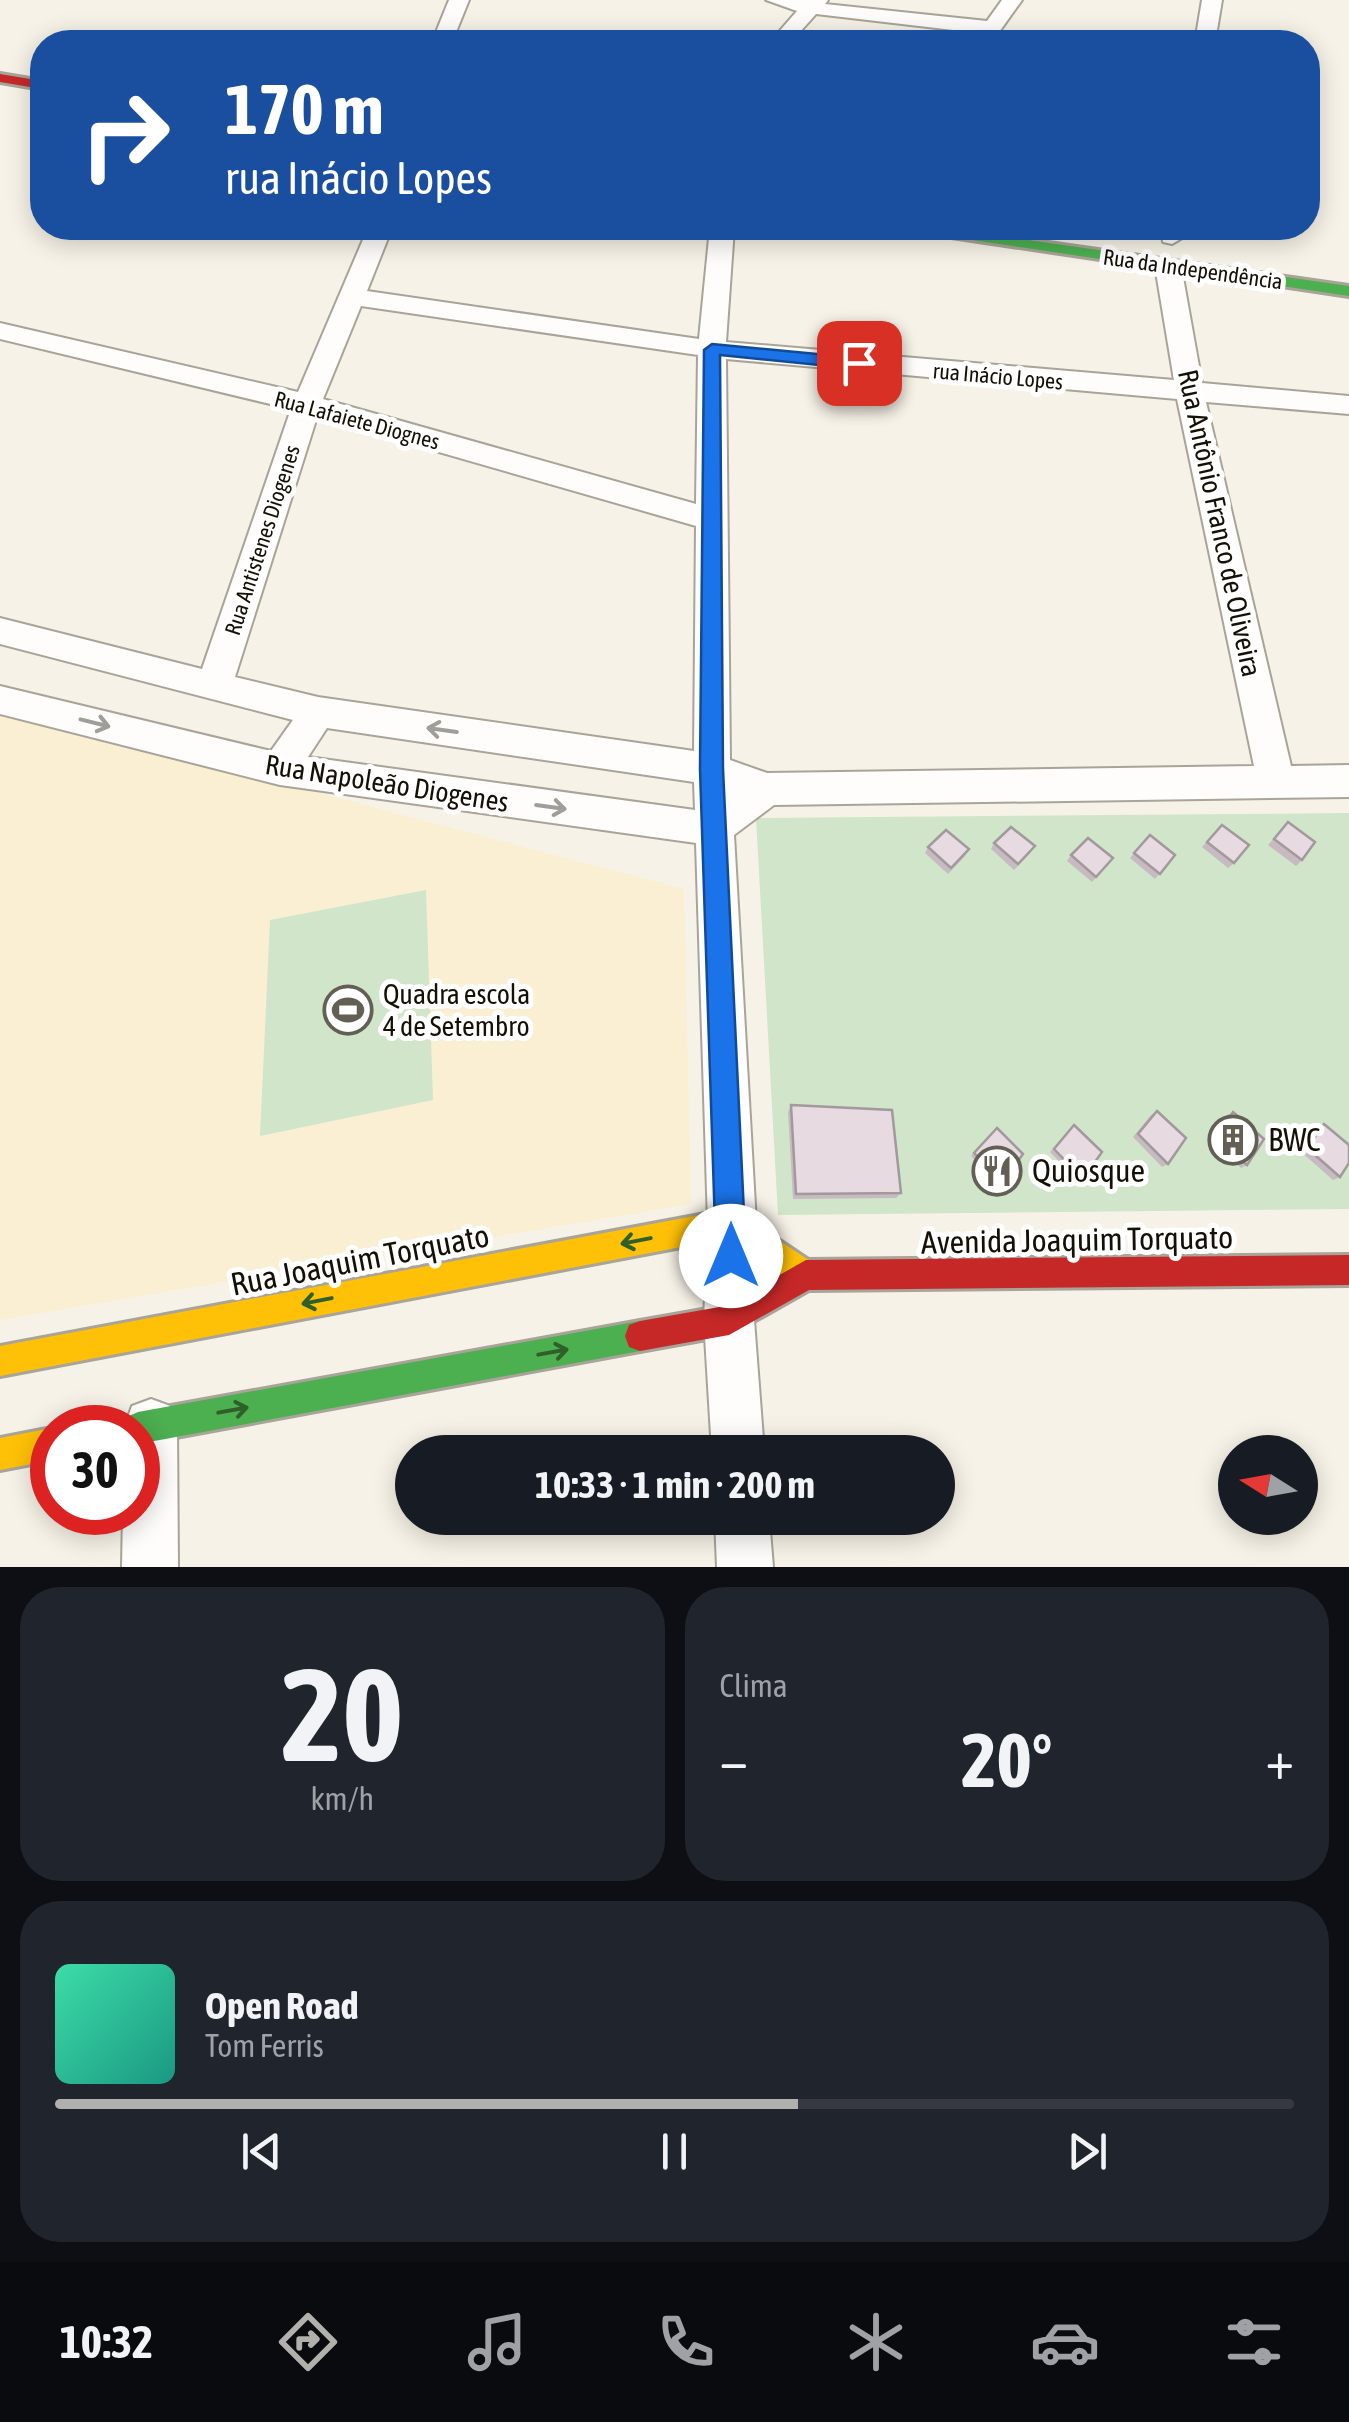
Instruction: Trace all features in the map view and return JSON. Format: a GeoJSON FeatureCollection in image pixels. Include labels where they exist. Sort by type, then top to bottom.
{"type":"FeatureCollection","features":[{"type":"Feature","properties":{"kind":"main road"},"geometry":{"type":"LineString","coordinates":[[0,54],[30,59]]}},
{"type":"Feature","properties":{"kind":"main road"},"geometry":{"type":"LineString","coordinates":[[0,78],[30,83]]}},
{"type":"Feature","properties":{"kind":"main road","name":"Rua da Independência"},"geometry":{"type":"LineString","coordinates":[[1172,241],[1349,291]]}},
{"type":"Feature","properties":{"kind":"main road"},"geometry":{"type":"LineString","coordinates":[[732,1223],[806,1276]]}},
{"type":"Feature","properties":{"kind":"main road","name":"Rua Joaquim Torquato"},"geometry":{"type":"LineString","coordinates":[[0,1361],[732,1223]]}},
{"type":"Feature","properties":{"kind":"main road","name":"Avenida Joaquim Torquato"},"geometry":{"type":"LineString","coordinates":[[729,1320],[806,1276],[1349,1270]]}},
{"type":"Feature","properties":{"kind":"main road"},"geometry":{"type":"LineString","coordinates":[[160,1424],[729,1320]]}},
{"type":"Feature","properties":{"kind":"main road"},"geometry":{"type":"LineString","coordinates":[[0,1454],[30,1448]]}},
{"type":"Feature","properties":{"kind":"street"},"geometry":{"type":"LineString","coordinates":[[447,30],[459,0]]}},
{"type":"Feature","properties":{"kind":"street"},"geometry":{"type":"LineString","coordinates":[[776,0],[959,30]]}},
{"type":"Feature","properties":{"kind":"street"},"geometry":{"type":"LineString","coordinates":[[991,30],[1012,0]]}},
{"type":"Feature","properties":{"kind":"street"},"geometry":{"type":"LineString","coordinates":[[1206,30],[1212,0]]}},
{"type":"Feature","properties":{"kind":"street"},"geometry":{"type":"LineString","coordinates":[[791,30],[814,4]]}},
{"type":"Feature","properties":{"kind":"street","name":"Rua Antistenes Diogenes"},"geometry":{"type":"LineString","coordinates":[[214,686],[307,404],[375,240]]}},
{"type":"Feature","properties":{"kind":"street"},"geometry":{"type":"LineString","coordinates":[[721,240],[712,350],[712,769],[732,1223],[729,1320],[737,1435]]}},
{"type":"Feature","properties":{"kind":"street","name":"Rua Antônio Franco de Oliveira"},"geometry":{"type":"LineString","coordinates":[[1172,241],[1190,394],[1276,780]]}},
{"type":"Feature","properties":{"kind":"street","name":"rua Inácio Lopes"},"geometry":{"type":"LineString","coordinates":[[351,297],[712,350],[1349,405]]}},
{"type":"Feature","properties":{"kind":"street","name":"Rua Lafaiete Diognes"},"geometry":{"type":"LineString","coordinates":[[0,331],[307,404],[712,519]]}},
{"type":"Feature","properties":{"kind":"street"},"geometry":{"type":"LineString","coordinates":[[0,631],[318,712],[712,769],[768,789],[1349,781]]}},
{"type":"Feature","properties":{"kind":"street","name":"Rua Napoleão Diogenes"},"geometry":{"type":"LineString","coordinates":[[0,700],[280,770],[713,830]]}},
{"type":"Feature","properties":{"kind":"street"},"geometry":{"type":"LineString","coordinates":[[280,770],[318,712]]}},
{"type":"Feature","properties":{"kind":"street"},"geometry":{"type":"LineString","coordinates":[[713,830],[768,789]]}},
{"type":"Feature","properties":{"kind":"street"},"geometry":{"type":"LineString","coordinates":[[149,1535],[150,1567]]}},
{"type":"Feature","properties":{"kind":"street"},"geometry":{"type":"LineString","coordinates":[[743,1535],[746,1567]]}},
{"type":"Feature","properties":{"kind":"shaded area"},"geometry":{"type":"Polygon","coordinates":[[[0,709],[684,889],[691,1204],[0,1320],[0,709]]]}},
{"type":"Feature","properties":{"kind":"green space"},"geometry":{"type":"Polygon","coordinates":[[[1349,813],[1349,1209],[778,1215],[756,818],[1349,813]]]}},
{"type":"Feature","properties":{"kind":"green space","name":"Quadra escola 4 de Setembro"},"geometry":{"type":"Polygon","coordinates":[[[426,890],[433,1100],[260,1136],[270,920],[426,890]]]}},
{"type":"Feature","properties":{"kind":"building"},"geometry":{"type":"Polygon","coordinates":[[[1288,822],[1315,842],[1302,860],[1274,839],[1288,822]]]}},
{"type":"Feature","properties":{"kind":"building"},"geometry":{"type":"Polygon","coordinates":[[[1222,825],[1249,845],[1234,863],[1207,842],[1222,825]]]}},
{"type":"Feature","properties":{"kind":"building"},"geometry":{"type":"Polygon","coordinates":[[[1011,827],[1035,846],[1018,864],[994,843],[1011,827]]]}},
{"type":"Feature","properties":{"kind":"building"},"geometry":{"type":"Polygon","coordinates":[[[946,830],[969,849],[951,868],[928,847],[946,830]]]}},
{"type":"Feature","properties":{"kind":"building"},"geometry":{"type":"Polygon","coordinates":[[[1150,835],[1175,855],[1160,874],[1134,853],[1150,835]]]}},
{"type":"Feature","properties":{"kind":"building"},"geometry":{"type":"Polygon","coordinates":[[[1088,838],[1113,858],[1096,877],[1071,855],[1088,838]]]}},
{"type":"Feature","properties":{"kind":"building"},"geometry":{"type":"Polygon","coordinates":[[[791,1105],[892,1110],[901,1193],[796,1194],[791,1105]]]}},
{"type":"Feature","properties":{"kind":"building"},"geometry":{"type":"Polygon","coordinates":[[[1157,1111],[1186,1138],[1168,1164],[1138,1134],[1157,1111]]]}},
{"type":"Feature","properties":{"kind":"building","name":"BWC"},"geometry":{"type":"Polygon","coordinates":[[[1233,1112],[1264,1139],[1247,1165],[1216,1136],[1233,1112]]]}},
{"type":"Feature","properties":{"kind":"building"},"geometry":{"type":"Polygon","coordinates":[[[1324,1124],[1349,1145],[1349,1163],[1340,1177],[1307,1148],[1324,1124]]]}},
{"type":"Feature","properties":{"kind":"building","name":"Quiosque"},"geometry":{"type":"Polygon","coordinates":[[[1074,1125],[1102,1152],[1083,1179],[1054,1149],[1074,1125]]]}},
{"type":"Feature","properties":{"kind":"building","name":"Quiosque"},"geometry":{"type":"Polygon","coordinates":[[[997,1128],[1023,1154],[1003,1182],[974,1153],[997,1128]]]}},
{"type":"Feature","properties":{"kind":"traffic: fast"},"geometry":{"type":"LineString","coordinates":[[1000,240],[1349,291]]}},
{"type":"Feature","properties":{"kind":"traffic: fast"},"geometry":{"type":"LineString","coordinates":[[160,1424],[640,1336]]}},
{"type":"Feature","properties":{"kind":"traffic: slow"},"geometry":{"type":"LineString","coordinates":[[0,1361],[732,1223],[806,1275]]}},
{"type":"Feature","properties":{"kind":"traffic: slow"},"geometry":{"type":"LineString","coordinates":[[0,1454],[30,1448]]}},
{"type":"Feature","properties":{"kind":"traffic: jam"},"geometry":{"type":"LineString","coordinates":[[0,78],[30,83]]}},
{"type":"Feature","properties":{"kind":"traffic: jam"},"geometry":{"type":"LineString","coordinates":[[640,1336],[729,1320],[806,1275],[1349,1270]]}},
{"type":"Feature","properties":{"kind":"place","name":"Quadra escola 4 de Setembro"},"geometry":{"type":"Point","coordinates":[348,1010]}},
{"type":"Feature","properties":{"kind":"place","name":"BWC"},"geometry":{"type":"Point","coordinates":[1233,1140]}},
{"type":"Feature","properties":{"kind":"place","name":"Quiosque"},"geometry":{"type":"Point","coordinates":[997,1171]}},
{"type":"Feature","properties":{"kind":"route"},"geometry":{"type":"LineString","coordinates":[[731,1256],[713,830],[712,350],[859,363]]}}]}
